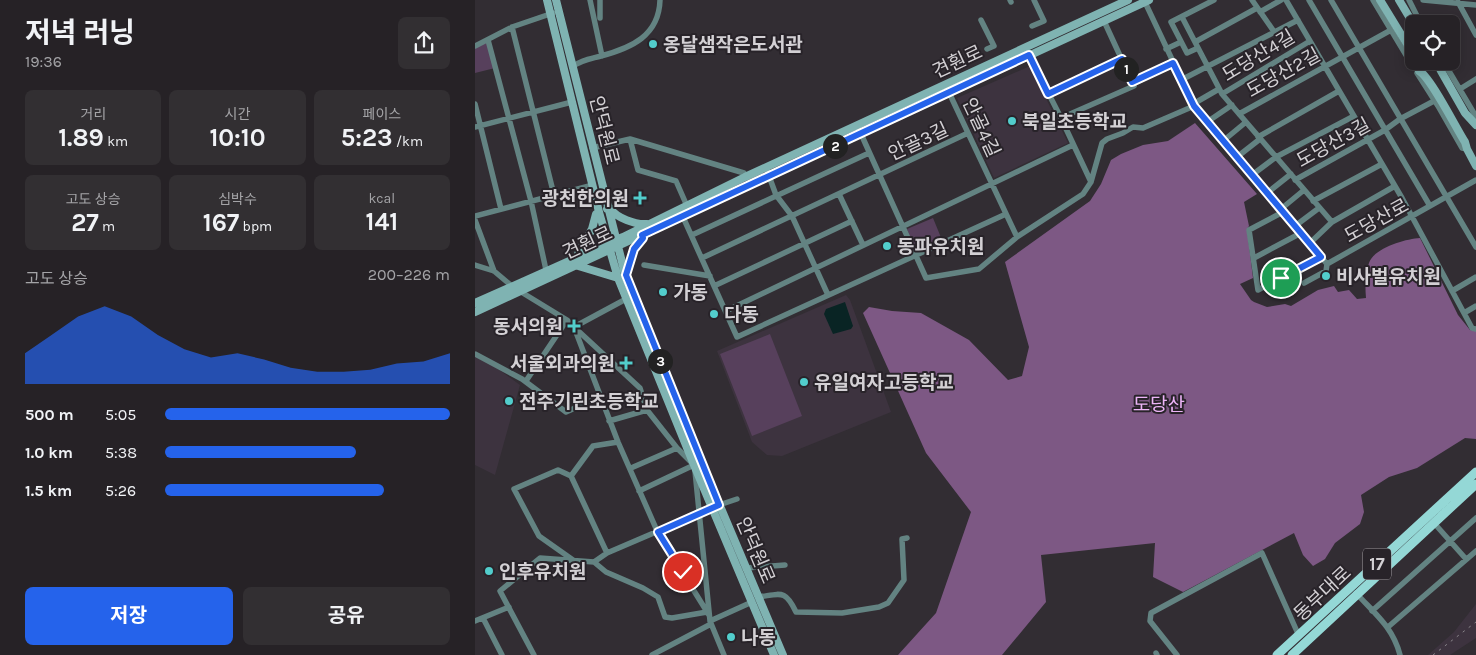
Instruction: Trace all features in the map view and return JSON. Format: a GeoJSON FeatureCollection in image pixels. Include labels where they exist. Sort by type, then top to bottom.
{"type":"FeatureCollection","features":[{"type":"Feature","properties":{"kind":"main road","name":"동부대로"},"geometry":{"type":"LineString","coordinates":[[1292,655],[1354,591],[1476,472]]}},
{"type":"Feature","properties":{"kind":"main road","name":"동부대로"},"geometry":{"type":"LineString","coordinates":[[1277,655],[1354,591],[1476,484]]}},
{"type":"Feature","properties":{"kind":"street","name":"안덕원로"},"geometry":{"type":"LineString","coordinates":[[547,0],[609,247],[755,599],[783,655]]}},
{"type":"Feature","properties":{"kind":"street","name":"안덕원로"},"geometry":{"type":"LineString","coordinates":[[556,0],[617,243],[626,299],[694,465],[745,568],[774,655]]}},
{"type":"Feature","properties":{"kind":"street"},"geometry":{"type":"LineString","coordinates":[[589,0],[602,56]]}},
{"type":"Feature","properties":{"kind":"street"},"geometry":{"type":"LineString","coordinates":[[600,0],[600,18]]}},
{"type":"Feature","properties":{"kind":"street"},"geometry":{"type":"LineString","coordinates":[[572,68],[581,61],[602,56],[643,40],[660,13],[660,0]]}},
{"type":"Feature","properties":{"kind":"street"},"geometry":{"type":"LineString","coordinates":[[1031,26],[1044,21],[1034,0]]}},
{"type":"Feature","properties":{"kind":"street","name":"견훤로"},"geometry":{"type":"LineString","coordinates":[[617,243],[642,235],[683,217],[860,134],[947,88],[1128,0]]}},
{"type":"Feature","properties":{"kind":"street"},"geometry":{"type":"LineString","coordinates":[[1196,45],[1187,53],[1171,22],[1214,0]]}},
{"type":"Feature","properties":{"kind":"street"},"geometry":{"type":"LineString","coordinates":[[1251,0],[1275,33]]}},
{"type":"Feature","properties":{"kind":"street","name":"도당산4길"},"geometry":{"type":"LineString","coordinates":[[1196,45],[1281,0]]}},
{"type":"Feature","properties":{"kind":"street","name":"도당산4길"},"geometry":{"type":"LineString","coordinates":[[1286,0],[1402,198],[1472,328],[1476,329]]}},
{"type":"Feature","properties":{"kind":"street"},"geometry":{"type":"LineString","coordinates":[[1309,0],[1342,57]]}},
{"type":"Feature","properties":{"kind":"street"},"geometry":{"type":"LineString","coordinates":[[1331,0],[1476,247]]}},
{"type":"Feature","properties":{"kind":"street"},"geometry":{"type":"LineString","coordinates":[[1373,0],[1405,53]]}},
{"type":"Feature","properties":{"kind":"street"},"geometry":{"type":"LineString","coordinates":[[1380,0],[1405,41]]}},
{"type":"Feature","properties":{"kind":"street"},"geometry":{"type":"LineString","coordinates":[[1399,0],[1408,15]]}},
{"type":"Feature","properties":{"kind":"street"},"geometry":{"type":"LineString","coordinates":[[1409,0],[1416,15]]}},
{"type":"Feature","properties":{"kind":"street"},"geometry":{"type":"LineString","coordinates":[[1423,0],[1476,5]]}},
{"type":"Feature","properties":{"kind":"street"},"geometry":{"type":"LineString","coordinates":[[1146,1],[1166,49],[1193,105],[1327,264]]}},
{"type":"Feature","properties":{"kind":"street","name":"견훤로"},"geometry":{"type":"LineString","coordinates":[[475,312],[549,279],[576,262],[617,243],[649,224],[857,125],[1029,55],[1146,1]]}},
{"type":"Feature","properties":{"kind":"street"},"geometry":{"type":"LineString","coordinates":[[1458,2],[1476,35]]}},
{"type":"Feature","properties":{"kind":"street"},"geometry":{"type":"LineString","coordinates":[[475,46],[512,27],[559,11]]}},
{"type":"Feature","properties":{"kind":"street"},"geometry":{"type":"LineString","coordinates":[[1182,17],[1207,67]]}},
{"type":"Feature","properties":{"kind":"street"},"geometry":{"type":"LineString","coordinates":[[981,20],[994,46],[987,49]]}},
{"type":"Feature","properties":{"kind":"street","name":"도당산4길"},"geometry":{"type":"LineString","coordinates":[[1181,80],[1298,20]]}},
{"type":"Feature","properties":{"kind":"street"},"geometry":{"type":"LineString","coordinates":[[1061,118],[1134,86],[1104,21]]}},
{"type":"Feature","properties":{"kind":"street"},"geometry":{"type":"LineString","coordinates":[[512,27],[554,195]]}},
{"type":"Feature","properties":{"kind":"street","name":"도당산2길"},"geometry":{"type":"LineString","coordinates":[[1239,114],[1391,30]]}},
{"type":"Feature","properties":{"kind":"street"},"geometry":{"type":"LineString","coordinates":[[488,40],[531,201],[546,270]]}},
{"type":"Feature","properties":{"kind":"street","name":"도당산4길"},"geometry":{"type":"LineString","coordinates":[[1207,67],[1220,91],[1310,41]]}},
{"type":"Feature","properties":{"kind":"street"},"geometry":{"type":"LineString","coordinates":[[1166,49],[1181,42]]}},
{"type":"Feature","properties":{"kind":"street"},"geometry":{"type":"LineString","coordinates":[[1029,55],[1091,182]]}},
{"type":"Feature","properties":{"kind":"street","name":"도당산2길"},"geometry":{"type":"LineString","coordinates":[[1342,57],[1362,91]]}},
{"type":"Feature","properties":{"kind":"street"},"geometry":{"type":"LineString","coordinates":[[1048,94],[1122,59]]}},
{"type":"Feature","properties":{"kind":"street"},"geometry":{"type":"LineString","coordinates":[[1132,82],[1173,63]]}},
{"type":"Feature","properties":{"kind":"street"},"geometry":{"type":"LineString","coordinates":[[1440,70],[1465,113],[1475,123]]}},
{"type":"Feature","properties":{"kind":"street"},"geometry":{"type":"LineString","coordinates":[[1448,70],[1475,115],[1475,123]]}},
{"type":"Feature","properties":{"kind":"street"},"geometry":{"type":"LineString","coordinates":[[1467,149],[1462,148],[1417,73],[1419,71],[1432,84],[1465,142],[1476,166]]}},
{"type":"Feature","properties":{"kind":"street"},"geometry":{"type":"LineString","coordinates":[[1460,89],[1476,79]]}},
{"type":"Feature","properties":{"kind":"street","name":"안골4길"},"geometry":{"type":"LineString","coordinates":[[947,88],[1017,237]]}},
{"type":"Feature","properties":{"kind":"street"},"geometry":{"type":"LineString","coordinates":[[1017,237],[1083,194],[1091,182],[1102,144],[1107,139],[1133,127],[1143,128],[1220,91],[1332,222],[1395,186]]}},
{"type":"Feature","properties":{"kind":"street"},"geometry":{"type":"LineString","coordinates":[[1237,157],[1259,138],[1339,91]]}},
{"type":"Feature","properties":{"kind":"street","name":"도당산3길"},"geometry":{"type":"LineString","coordinates":[[1362,91],[1385,130]]}},
{"type":"Feature","properties":{"kind":"street","name":"도당산3길"},"geometry":{"type":"LineString","coordinates":[[1295,180],[1434,101]]}},
{"type":"Feature","properties":{"kind":"street"},"geometry":{"type":"LineString","coordinates":[[478,127],[572,102]]}},
{"type":"Feature","properties":{"kind":"street"},"geometry":{"type":"LineString","coordinates":[[475,104],[478,127],[501,209]]}},
{"type":"Feature","properties":{"kind":"street"},"geometry":{"type":"LineString","coordinates":[[1207,122],[1231,105]]}},
{"type":"Feature","properties":{"kind":"street"},"geometry":{"type":"LineString","coordinates":[[1252,175],[1276,157],[1354,116]]}},
{"type":"Feature","properties":{"kind":"street"},"geometry":{"type":"LineString","coordinates":[[1223,141],[1246,122]]}},
{"type":"Feature","properties":{"kind":"street","name":"안골3길"},"geometry":{"type":"LineString","coordinates":[[857,125],[927,278],[979,269],[1017,237]]}},
{"type":"Feature","properties":{"kind":"street"},"geometry":{"type":"LineString","coordinates":[[1385,130],[1430,206]]}},
{"type":"Feature","properties":{"kind":"street","name":"안골3길"},"geometry":{"type":"LineString","coordinates":[[702,258],[969,134]]}},
{"type":"Feature","properties":{"kind":"street"},"geometry":{"type":"LineString","coordinates":[[630,139],[638,170],[677,181],[687,206]]}},
{"type":"Feature","properties":{"kind":"street"},"geometry":{"type":"LineString","coordinates":[[593,148],[630,139],[744,173],[745,177]]}},
{"type":"Feature","properties":{"kind":"street"},"geometry":{"type":"LineString","coordinates":[[992,184],[1073,145]]}},
{"type":"Feature","properties":{"kind":"street","name":"안골3길"},"geometry":{"type":"LineString","coordinates":[[692,235],[869,153]]}},
{"type":"Feature","properties":{"kind":"street"},"geometry":{"type":"LineString","coordinates":[[1313,201],[1382,164]]}},
{"type":"Feature","properties":{"kind":"street"},"geometry":{"type":"LineString","coordinates":[[766,168],[776,195],[792,216],[828,295]]}},
{"type":"Feature","properties":{"kind":"street"},"geometry":{"type":"LineString","coordinates":[[1267,193],[1291,174]]}},
{"type":"Feature","properties":{"kind":"street","name":"도당산로"},"geometry":{"type":"LineString","coordinates":[[1304,283],[1326,271],[1327,264],[1476,180]]}},
{"type":"Feature","properties":{"kind":"street","name":"안골4길"},"geometry":{"type":"LineString","coordinates":[[903,226],[992,184]]}},
{"type":"Feature","properties":{"kind":"street"},"geometry":{"type":"LineString","coordinates":[[494,271],[475,218],[501,209],[593,185]]}},
{"type":"Feature","properties":{"kind":"street"},"geometry":{"type":"LineString","coordinates":[[1304,190],[1282,210],[1249,230],[1258,290],[1321,257]]}},
{"type":"Feature","properties":{"kind":"street"},"geometry":{"type":"LineString","coordinates":[[839,194],[863,245]]}},
{"type":"Feature","properties":{"kind":"street"},"geometry":{"type":"LineString","coordinates":[[607,209],[610,208],[619,216],[638,224],[649,224]]}},
{"type":"Feature","properties":{"kind":"street","name":"도당산로"},"geometry":{"type":"LineString","coordinates":[[1295,226],[1319,208]]}},
{"type":"Feature","properties":{"kind":"street"},"geometry":{"type":"LineString","coordinates":[[599,212],[596,214],[592,229],[578,254],[576,262],[622,277],[634,249],[643,238],[642,235]]}},
{"type":"Feature","properties":{"kind":"street"},"geometry":{"type":"LineString","coordinates":[[683,217],[737,337],[1006,214]]}},
{"type":"Feature","properties":{"kind":"street"},"geometry":{"type":"LineString","coordinates":[[714,286],[852,221]]}},
{"type":"Feature","properties":{"kind":"street","name":"도당산로"},"geometry":{"type":"LineString","coordinates":[[1310,243],[1332,222]]}},
{"type":"Feature","properties":{"kind":"street"},"geometry":{"type":"LineString","coordinates":[[726,311],[903,226]]}},
{"type":"Feature","properties":{"kind":"street"},"geometry":{"type":"LineString","coordinates":[[1254,258],[1301,233]]}},
{"type":"Feature","properties":{"kind":"street","name":"견훤로"},"geometry":{"type":"LineString","coordinates":[[475,304],[546,270],[576,262]]}},
{"type":"Feature","properties":{"kind":"street"},"geometry":{"type":"LineString","coordinates":[[475,265],[494,271],[520,292],[567,320],[640,388],[647,410],[677,448],[694,465],[710,618]]}},
{"type":"Feature","properties":{"kind":"street"},"geometry":{"type":"LineString","coordinates":[[644,265],[710,276]]}},
{"type":"Feature","properties":{"kind":"street"},"geometry":{"type":"LineString","coordinates":[[1452,291],[1476,276]]}},
{"type":"Feature","properties":{"kind":"street"},"geometry":{"type":"LineString","coordinates":[[574,327],[626,299]]}},
{"type":"Feature","properties":{"kind":"street"},"geometry":{"type":"LineString","coordinates":[[1464,313],[1476,306]]}},
{"type":"Feature","properties":{"kind":"street"},"geometry":{"type":"LineString","coordinates":[[526,381],[567,320]]}},
{"type":"Feature","properties":{"kind":"street"},"geometry":{"type":"LineString","coordinates":[[574,327],[609,421],[658,532],[710,618],[724,655]]}},
{"type":"Feature","properties":{"kind":"street"},"geometry":{"type":"LineString","coordinates":[[475,354],[526,381],[565,412],[600,397]]}},
{"type":"Feature","properties":{"kind":"street"},"geometry":{"type":"LineString","coordinates":[[609,421],[647,410]]}},
{"type":"Feature","properties":{"kind":"street"},"geometry":{"type":"LineString","coordinates":[[571,476],[593,446],[618,442]]}},
{"type":"Feature","properties":{"kind":"street"},"geometry":{"type":"LineString","coordinates":[[631,468],[677,448]]}},
{"type":"Feature","properties":{"kind":"street"},"geometry":{"type":"LineString","coordinates":[[639,490],[694,465]]}},
{"type":"Feature","properties":{"kind":"street"},"geometry":{"type":"LineString","coordinates":[[573,560],[539,536],[514,489],[558,470],[571,476],[607,553]]}},
{"type":"Feature","properties":{"kind":"street"},"geometry":{"type":"LineString","coordinates":[[594,562],[607,553],[737,499]]}},
{"type":"Feature","properties":{"kind":"street"},"geometry":{"type":"LineString","coordinates":[[1372,611],[1476,518]]}},
{"type":"Feature","properties":{"kind":"street"},"geometry":{"type":"LineString","coordinates":[[1434,522],[1466,559]]}},
{"type":"Feature","properties":{"kind":"street"},"geometry":{"type":"LineString","coordinates":[[652,655],[710,618],[755,599],[783,594],[790,598],[796,612],[842,613],[879,607],[888,603],[904,580],[902,539],[907,538]]}},
{"type":"Feature","properties":{"kind":"street"},"geometry":{"type":"LineString","coordinates":[[1388,627],[1476,551]]}},
{"type":"Feature","properties":{"kind":"street"},"geometry":{"type":"LineString","coordinates":[[1177,655],[1150,620],[1151,613],[1262,554],[1299,636]]}},
{"type":"Feature","properties":{"kind":"street"},"geometry":{"type":"LineString","coordinates":[[534,655],[500,591],[540,558],[594,562],[606,572],[643,588],[658,597],[665,617],[710,618]]}},
{"type":"Feature","properties":{"kind":"street"},"geometry":{"type":"LineString","coordinates":[[745,568],[785,565]]}},
{"type":"Feature","properties":{"kind":"street"},"geometry":{"type":"LineString","coordinates":[[1354,591],[1388,627],[1394,637],[1400,655]]}},
{"type":"Feature","properties":{"kind":"street"},"geometry":{"type":"LineString","coordinates":[[475,622],[509,607]]}},
{"type":"Feature","properties":{"kind":"street"},"geometry":{"type":"LineString","coordinates":[[483,618],[502,655]]}},
{"type":"Feature","properties":{"kind":"shaded area"},"geometry":{"type":"Polygon","coordinates":[[[488,40],[495,68],[475,73],[475,46],[488,40]]]}},
{"type":"Feature","properties":{"kind":"shaded area","name":"북일초등학교"},"geometry":{"type":"Polygon","coordinates":[[[1030,66],[1068,143],[994,178],[957,98],[1030,66]]]}},
{"type":"Feature","properties":{"kind":"shaded area"},"geometry":{"type":"Polygon","coordinates":[[[933,218],[942,240],[915,250],[907,229],[933,218]]]}},
{"type":"Feature","properties":{"kind":"shaded area","name":"유일여자고등학교"},"geometry":{"type":"Polygon","coordinates":[[[846,295],[850,300],[891,412],[782,456],[767,455],[752,442],[717,351],[846,295]]]}},
{"type":"Feature","properties":{"kind":"shaded area"},"geometry":{"type":"Polygon","coordinates":[[[845,302],[853,326],[851,329],[833,334],[824,314],[826,309],[845,302]]]}},
{"type":"Feature","properties":{"kind":"shaded area"},"geometry":{"type":"Polygon","coordinates":[[[770,334],[802,416],[752,436],[720,354],[770,334]]]}},
{"type":"Feature","properties":{"kind":"shaded area"},"geometry":{"type":"Polygon","coordinates":[[[475,352],[520,385],[495,475],[475,465],[475,352]]]}},
{"type":"Feature","properties":{"kind":"shaded area"},"geometry":{"type":"Polygon","coordinates":[[[1476,604],[1476,638],[1450,655],[1428,655],[1454,632],[1476,604]]]}},
{"type":"Feature","properties":{"kind":"green space","name":"도당산"},"geometry":{"type":"Polygon","coordinates":[[[1195,123],[1257,194],[1244,202],[1249,226],[1247,229],[1253,278],[1240,284],[1254,302],[1267,307],[1285,304],[1291,306],[1318,290],[1334,286],[1338,292],[1349,290],[1357,299],[1366,298],[1366,276],[1372,258],[1391,245],[1420,238],[1458,315],[1470,330],[1476,331],[1476,439],[1465,438],[1417,468],[1389,477],[1361,495],[1364,512],[1360,524],[1335,543],[1325,559],[1313,566],[1303,555],[1294,533],[1183,592],[1153,577],[1155,543],[1041,555],[1046,602],[1002,655],[898,655],[936,613],[971,512],[926,453],[863,313],[869,307],[921,313],[969,340],[1008,380],[1022,376],[1029,347],[1005,262],[1090,201],[1101,184],[1111,160],[1143,145],[1168,141],[1195,123]]]}},
{"type":"Feature","properties":{"kind":"railway"},"geometry":{"type":"LineString","coordinates":[[1433,655],[1476,622]]}},
{"type":"Feature","properties":{"kind":"place","name":"옹달샘작은도서관"},"geometry":{"type":"Point","coordinates":[653,44]}},
{"type":"Feature","properties":{"kind":"place","name":"북일초등학교"},"geometry":{"type":"Point","coordinates":[1012,121]}},
{"type":"Feature","properties":{"kind":"place","name":"광천한의원"},"geometry":{"type":"Point","coordinates":[640,198]}},
{"type":"Feature","properties":{"kind":"place","name":"동파유치원"},"geometry":{"type":"Point","coordinates":[887,246]}},
{"type":"Feature","properties":{"kind":"place","name":"비사벌유치원"},"geometry":{"type":"Point","coordinates":[1326,276]}},
{"type":"Feature","properties":{"kind":"place","name":"가동"},"geometry":{"type":"Point","coordinates":[663,292]}},
{"type":"Feature","properties":{"kind":"place","name":"다동"},"geometry":{"type":"Point","coordinates":[714,314]}},
{"type":"Feature","properties":{"kind":"place","name":"동서의원"},"geometry":{"type":"Point","coordinates":[574,326]}},
{"type":"Feature","properties":{"kind":"place","name":"서울외과의원"},"geometry":{"type":"Point","coordinates":[626,363]}},
{"type":"Feature","properties":{"kind":"place","name":"유일여자고등학교"},"geometry":{"type":"Point","coordinates":[804,382]}},
{"type":"Feature","properties":{"kind":"place","name":"전주기린초등학교"},"geometry":{"type":"Point","coordinates":[509,401]}},
{"type":"Feature","properties":{"kind":"place","name":"인후유치원"},"geometry":{"type":"Point","coordinates":[489,571]}},
{"type":"Feature","properties":{"kind":"place","name":"나동"},"geometry":{"type":"Point","coordinates":[731,637]}},
{"type":"Feature","properties":{"kind":"route"},"geometry":{"type":"LineString","coordinates":[[683,572],[658,532],[719,505],[626,275],[634,249],[643,238],[642,235],[1029,55],[1048,94],[1122,59],[1132,82],[1173,63],[1194,106],[1321,257],[1281,278]]}}]}
